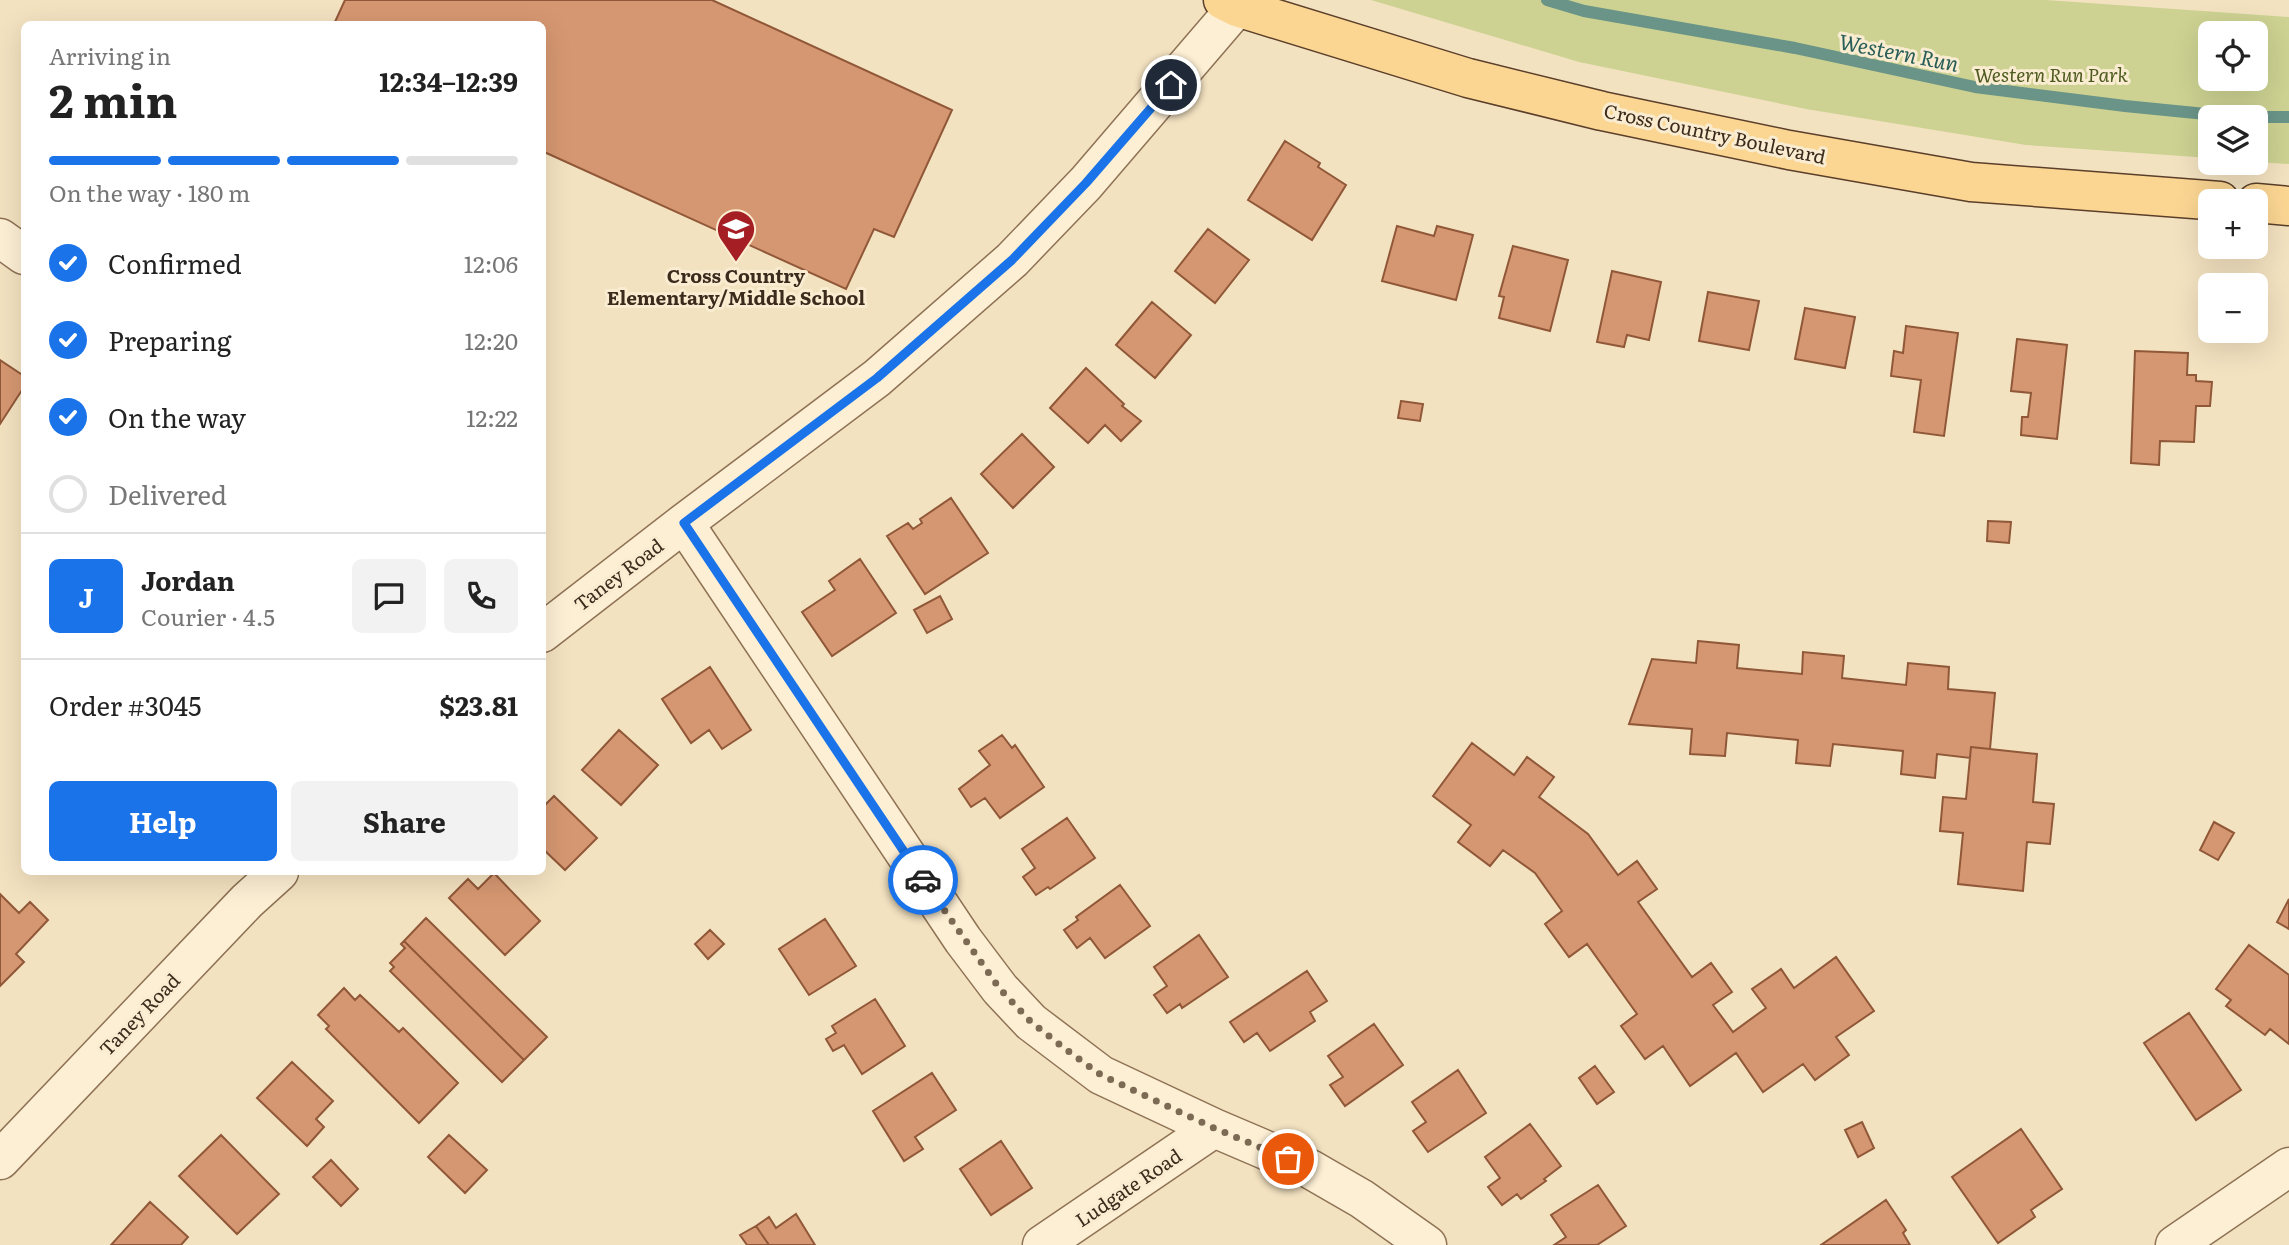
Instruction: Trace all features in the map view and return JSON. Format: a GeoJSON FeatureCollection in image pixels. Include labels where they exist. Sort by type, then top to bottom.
{"type":"FeatureCollection","features":[{"type":"Feature","properties":{"kind":"main road","name":"Cross Country Boulevard"},"geometry":{"type":"LineString","coordinates":[[1234,2],[1468,78],[1602,111],[1789,150],[1971,182],[2198,199]]}},
{"type":"Feature","properties":{"kind":"main road"},"geometry":{"type":"LineString","coordinates":[[2268,205],[2289,206]]}},
{"type":"Feature","properties":{"kind":"street","name":"Taney Road"},"geometry":{"type":"LineString","coordinates":[[548,620],[684,523],[877,378],[1012,260],[1086,183],[1234,2]]}},
{"type":"Feature","properties":{"kind":"street"},"geometry":{"type":"LineString","coordinates":[[0,238],[21,253]]}},
{"type":"Feature","properties":{"kind":"street"},"geometry":{"type":"LineString","coordinates":[[684,523],[963,940],[1000,989],[1031,1022],[1101,1075],[1310,1169],[1362,1199],[1427,1245]]}},
{"type":"Feature","properties":{"kind":"street","name":"Taney Road"},"geometry":{"type":"LineString","coordinates":[[0,1160],[247,901],[276,875]]}},
{"type":"Feature","properties":{"kind":"street","name":"Ludgate Road"},"geometry":{"type":"LineString","coordinates":[[1042,1245],[1214,1128]]}},
{"type":"Feature","properties":{"kind":"street"},"geometry":{"type":"LineString","coordinates":[[2185,1242],[2289,1167]]}},
{"type":"Feature","properties":{"kind":"green space","name":"Western Run Park"},"geometry":{"type":"Polygon","coordinates":[[[1371,0],[2046,0],[2289,17],[2289,164],[2268,163],[2268,105],[2198,105],[2198,157],[2026,145],[1806,109],[1579,62],[1371,0]]]}},
{"type":"Feature","properties":{"kind":"building"},"geometry":{"type":"Polygon","coordinates":[[[345,0],[712,0],[952,110],[894,237],[874,229],[846,289],[546,153],[546,21],[335,21],[345,0]]]}},
{"type":"Feature","properties":{"kind":"building"},"geometry":{"type":"Polygon","coordinates":[[[1285,141],[1320,163],[1318,167],[1346,185],[1312,240],[1248,200],[1285,141]]]}},
{"type":"Feature","properties":{"kind":"building"},"geometry":{"type":"Polygon","coordinates":[[[1397,226],[1434,236],[1437,226],[1473,235],[1456,300],[1382,281],[1397,226]]]}},
{"type":"Feature","properties":{"kind":"building"},"geometry":{"type":"Polygon","coordinates":[[[1208,229],[1249,260],[1215,303],[1175,271],[1208,229]]]}},
{"type":"Feature","properties":{"kind":"building"},"geometry":{"type":"Polygon","coordinates":[[[1513,246],[1568,260],[1550,331],[1499,318],[1504,297],[1499,296],[1513,246]]]}},
{"type":"Feature","properties":{"kind":"building"},"geometry":{"type":"Polygon","coordinates":[[[1612,271],[1661,282],[1649,340],[1627,335],[1624,347],[1597,342],[1612,271]]]}},
{"type":"Feature","properties":{"kind":"building"},"geometry":{"type":"Polygon","coordinates":[[[1708,292],[1759,301],[1749,350],[1699,341],[1708,292]]]}},
{"type":"Feature","properties":{"kind":"building"},"geometry":{"type":"Polygon","coordinates":[[[1152,302],[1191,335],[1155,378],[1116,345],[1152,302]]]}},
{"type":"Feature","properties":{"kind":"building"},"geometry":{"type":"Polygon","coordinates":[[[1805,308],[1855,317],[1845,368],[1795,359],[1805,308]]]}},
{"type":"Feature","properties":{"kind":"building"},"geometry":{"type":"Polygon","coordinates":[[[1906,326],[1958,333],[1944,436],[1914,432],[1921,380],[1891,376],[1894,351],[1903,353],[1906,326]]]}},
{"type":"Feature","properties":{"kind":"building"},"geometry":{"type":"Polygon","coordinates":[[[2017,339],[2067,345],[2057,439],[2021,435],[2022,417],[2028,417],[2031,393],[2011,391],[2017,339]]]}},
{"type":"Feature","properties":{"kind":"building"},"geometry":{"type":"Polygon","coordinates":[[[2135,351],[2188,353],[2187,375],[2196,375],[2196,381],[2212,382],[2210,406],[2196,406],[2194,442],[2160,441],[2159,465],[2131,463],[2135,351]]]}},
{"type":"Feature","properties":{"kind":"building"},"geometry":{"type":"Polygon","coordinates":[[[0,360],[21,374],[21,392],[0,424],[0,360]]]}},
{"type":"Feature","properties":{"kind":"building"},"geometry":{"type":"Polygon","coordinates":[[[1086,368],[1124,404],[1122,406],[1141,421],[1121,441],[1105,425],[1088,443],[1050,408],[1086,368]]]}},
{"type":"Feature","properties":{"kind":"building"},"geometry":{"type":"Polygon","coordinates":[[[1401,401],[1423,404],[1420,421],[1398,418],[1401,401]]]}},
{"type":"Feature","properties":{"kind":"building"},"geometry":{"type":"Polygon","coordinates":[[[1022,434],[1054,467],[1013,508],[981,474],[1022,434]]]}},
{"type":"Feature","properties":{"kind":"building"},"geometry":{"type":"Polygon","coordinates":[[[951,498],[988,553],[925,594],[887,536],[908,523],[913,529],[922,523],[920,519],[951,498]]]}},
{"type":"Feature","properties":{"kind":"building"},"geometry":{"type":"Polygon","coordinates":[[[1988,521],[2011,522],[2009,543],[1987,541],[1988,521]]]}},
{"type":"Feature","properties":{"kind":"building"},"geometry":{"type":"Polygon","coordinates":[[[860,559],[896,613],[832,656],[802,612],[835,590],[829,581],[860,559]]]}},
{"type":"Feature","properties":{"kind":"building"},"geometry":{"type":"Polygon","coordinates":[[[940,596],[952,619],[927,633],[914,610],[940,596]]]}},
{"type":"Feature","properties":{"kind":"building"},"geometry":{"type":"Polygon","coordinates":[[[1698,641],[1739,645],[1737,668],[1802,674],[1803,652],[1844,656],[1842,678],[1906,685],[1908,663],[1949,667],[1948,689],[1995,693],[1990,749],[1971,747],[1970,758],[1937,754],[1935,778],[1901,774],[1903,751],[1833,744],[1830,766],[1796,763],[1798,740],[1727,733],[1725,756],[1690,754],[1692,729],[1629,724],[1652,659],[1696,663],[1698,641]]]}},
{"type":"Feature","properties":{"kind":"building"},"geometry":{"type":"Polygon","coordinates":[[[710,667],[751,730],[722,749],[709,730],[691,743],[662,699],[710,667]]]}},
{"type":"Feature","properties":{"kind":"building"},"geometry":{"type":"Polygon","coordinates":[[[619,730],[658,765],[621,805],[582,770],[619,730]]]}},
{"type":"Feature","properties":{"kind":"building"},"geometry":{"type":"Polygon","coordinates":[[[1002,735],[1012,748],[1015,745],[1044,787],[1000,818],[985,798],[971,807],[959,789],[990,765],[979,751],[1002,735]]]}},
{"type":"Feature","properties":{"kind":"building"},"geometry":{"type":"Polygon","coordinates":[[[1472,743],[1514,775],[1527,757],[1554,777],[1539,797],[1588,834],[1618,875],[1637,861],[1657,889],[1638,902],[1692,977],[1711,963],[1732,992],[1713,1005],[1733,1032],[1766,1008],[1752,989],[1781,969],[1794,988],[1836,957],[1874,1011],[1836,1037],[1849,1055],[1815,1080],[1803,1064],[1763,1092],[1736,1053],[1690,1086],[1663,1046],[1645,1059],[1621,1026],[1637,1014],[1587,944],[1569,957],[1545,924],[1562,911],[1535,873],[1503,850],[1490,866],[1458,842],[1471,825],[1433,796],[1472,743]]]}},
{"type":"Feature","properties":{"kind":"building"},"geometry":{"type":"Polygon","coordinates":[[[1971,747],[2037,754],[2033,802],[2054,804],[2050,844],[2027,842],[2023,891],[1958,884],[1963,833],[1940,831],[1943,797],[1966,799],[1971,747]]]}},
{"type":"Feature","properties":{"kind":"building"},"geometry":{"type":"Polygon","coordinates":[[[554,796],[597,838],[565,870],[546,852],[546,804],[554,796]]]}},
{"type":"Feature","properties":{"kind":"building"},"geometry":{"type":"Polygon","coordinates":[[[1067,818],[1095,858],[1050,889],[1048,887],[1036,895],[1023,877],[1035,868],[1022,849],[1067,818]]]}},
{"type":"Feature","properties":{"kind":"building"},"geometry":{"type":"Polygon","coordinates":[[[2214,822],[2234,833],[2218,860],[2200,850],[2214,822]]]}},
{"type":"Feature","properties":{"kind":"building"},"geometry":{"type":"Polygon","coordinates":[[[492,875],[496,875],[540,921],[505,955],[449,898],[468,879],[478,889],[492,875]]]}},
{"type":"Feature","properties":{"kind":"building"},"geometry":{"type":"Polygon","coordinates":[[[1120,885],[1150,926],[1105,958],[1090,938],[1077,948],[1064,930],[1078,920],[1076,917],[1120,885]]]}},
{"type":"Feature","properties":{"kind":"building"},"geometry":{"type":"Polygon","coordinates":[[[0,894],[19,913],[30,902],[48,920],[16,954],[24,962],[0,986],[0,894]]]}},
{"type":"Feature","properties":{"kind":"building"},"geometry":{"type":"Polygon","coordinates":[[[2289,899],[2289,929],[2277,922],[2289,899]]]}},
{"type":"Feature","properties":{"kind":"building"},"geometry":{"type":"Polygon","coordinates":[[[426,918],[547,1037],[524,1060],[404,941],[426,918]]]}},
{"type":"Feature","properties":{"kind":"building"},"geometry":{"type":"Polygon","coordinates":[[[825,919],[856,966],[809,995],[779,949],[825,919]]]}},
{"type":"Feature","properties":{"kind":"building"},"geometry":{"type":"Polygon","coordinates":[[[710,930],[724,944],[708,959],[695,944],[710,930]]]}},
{"type":"Feature","properties":{"kind":"building"},"geometry":{"type":"Polygon","coordinates":[[[1199,935],[1228,977],[1182,1008],[1180,1004],[1167,1013],[1154,995],[1167,986],[1154,967],[1199,935]]]}},
{"type":"Feature","properties":{"kind":"building"},"geometry":{"type":"Polygon","coordinates":[[[404,941],[524,1060],[502,1082],[390,971],[394,967],[390,963],[405,948],[401,944],[404,941]]]}},
{"type":"Feature","properties":{"kind":"building"},"geometry":{"type":"Polygon","coordinates":[[[2249,945],[2289,975],[2289,1044],[2270,1029],[2265,1035],[2226,1006],[2231,1000],[2216,989],[2249,945]]]}},
{"type":"Feature","properties":{"kind":"building"},"geometry":{"type":"Polygon","coordinates":[[[1307,971],[1327,1001],[1310,1012],[1315,1021],[1270,1051],[1257,1033],[1244,1042],[1230,1022],[1307,971]]]}},
{"type":"Feature","properties":{"kind":"building"},"geometry":{"type":"Polygon","coordinates":[[[344,988],[355,1000],[360,995],[399,1032],[403,1028],[458,1083],[419,1123],[326,1029],[329,1026],[318,1015],[344,988]]]}},
{"type":"Feature","properties":{"kind":"building"},"geometry":{"type":"Polygon","coordinates":[[[875,999],[905,1046],[862,1074],[844,1045],[833,1051],[826,1039],[836,1033],[832,1026],[875,999]]]}},
{"type":"Feature","properties":{"kind":"building"},"geometry":{"type":"Polygon","coordinates":[[[2189,1013],[2241,1090],[2196,1120],[2144,1043],[2189,1013]]]}},
{"type":"Feature","properties":{"kind":"building"},"geometry":{"type":"Polygon","coordinates":[[[1374,1024],[1403,1065],[1345,1106],[1330,1085],[1343,1077],[1328,1056],[1374,1024]]]}},
{"type":"Feature","properties":{"kind":"building"},"geometry":{"type":"Polygon","coordinates":[[[292,1062],[333,1101],[316,1119],[324,1127],[307,1146],[257,1098],[292,1062]]]}},
{"type":"Feature","properties":{"kind":"building"},"geometry":{"type":"Polygon","coordinates":[[[1595,1066],[1614,1092],[1597,1104],[1579,1078],[1595,1066]]]}},
{"type":"Feature","properties":{"kind":"building"},"geometry":{"type":"Polygon","coordinates":[[[1458,1070],[1486,1113],[1428,1152],[1413,1131],[1426,1122],[1412,1102],[1458,1070]]]}},
{"type":"Feature","properties":{"kind":"building"},"geometry":{"type":"Polygon","coordinates":[[[932,1073],[956,1110],[915,1137],[923,1149],[904,1161],[873,1111],[932,1073]]]}},
{"type":"Feature","properties":{"kind":"building"},"geometry":{"type":"Polygon","coordinates":[[[1862,1122],[1874,1148],[1858,1157],[1845,1130],[1862,1122]]]}},
{"type":"Feature","properties":{"kind":"building"},"geometry":{"type":"Polygon","coordinates":[[[1530,1124],[1561,1166],[1521,1199],[1517,1194],[1502,1205],[1488,1187],[1500,1178],[1485,1157],[1530,1124]]]}},
{"type":"Feature","properties":{"kind":"building"},"geometry":{"type":"Polygon","coordinates":[[[2021,1129],[2062,1189],[2031,1210],[2035,1217],[1998,1243],[1952,1177],[2021,1129]]]}},
{"type":"Feature","properties":{"kind":"building"},"geometry":{"type":"Polygon","coordinates":[[[221,1135],[279,1194],[237,1234],[179,1176],[221,1135]]]}},
{"type":"Feature","properties":{"kind":"building"},"geometry":{"type":"Polygon","coordinates":[[[449,1135],[487,1170],[465,1193],[428,1157],[449,1135]]]}},
{"type":"Feature","properties":{"kind":"building"},"geometry":{"type":"Polygon","coordinates":[[[1001,1141],[1032,1188],[991,1215],[960,1169],[1001,1141]]]}},
{"type":"Feature","properties":{"kind":"building"},"geometry":{"type":"Polygon","coordinates":[[[331,1160],[358,1189],[341,1206],[313,1177],[331,1160]]]}},
{"type":"Feature","properties":{"kind":"building"},"geometry":{"type":"Polygon","coordinates":[[[1598,1185],[1626,1226],[1597,1245],[1554,1245],[1566,1237],[1551,1215],[1598,1185]]]}},
{"type":"Feature","properties":{"kind":"building"},"geometry":{"type":"Polygon","coordinates":[[[1886,1200],[1906,1230],[1903,1233],[1910,1245],[1821,1245],[1886,1200]]]}},
{"type":"Feature","properties":{"kind":"building"},"geometry":{"type":"Polygon","coordinates":[[[150,1202],[188,1237],[181,1245],[111,1245],[150,1202]]]}},
{"type":"Feature","properties":{"kind":"building"},"geometry":{"type":"Polygon","coordinates":[[[796,1214],[815,1245],[769,1245],[756,1226],[769,1217],[776,1228],[796,1214]]]}},
{"type":"Feature","properties":{"kind":"building"},"geometry":{"type":"Polygon","coordinates":[[[756,1226],[769,1245],[747,1245],[740,1235],[756,1226]]]}},
{"type":"Feature","properties":{"kind":"waterway","name":"Western Run"},"geometry":{"type":"LineString","coordinates":[[1547,0],[1584,11],[1795,48],[1975,87],[2236,117],[2289,117]]}},
{"type":"Feature","properties":{"kind":"way so far"},"geometry":{"type":"LineString","coordinates":[[923,880],[1000,989],[1031,1022],[1068,1051],[1101,1075],[1288,1159]]}},
{"type":"Feature","properties":{"kind":"place","name":"Cross Country Elementary/Middle School"},"geometry":{"type":"Point","coordinates":[736,263]}},
{"type":"Feature","properties":{"kind":"route"},"geometry":{"type":"LineString","coordinates":[[923,880],[684,523],[877,378],[1012,260],[1086,183],[1171,85]]}}]}
